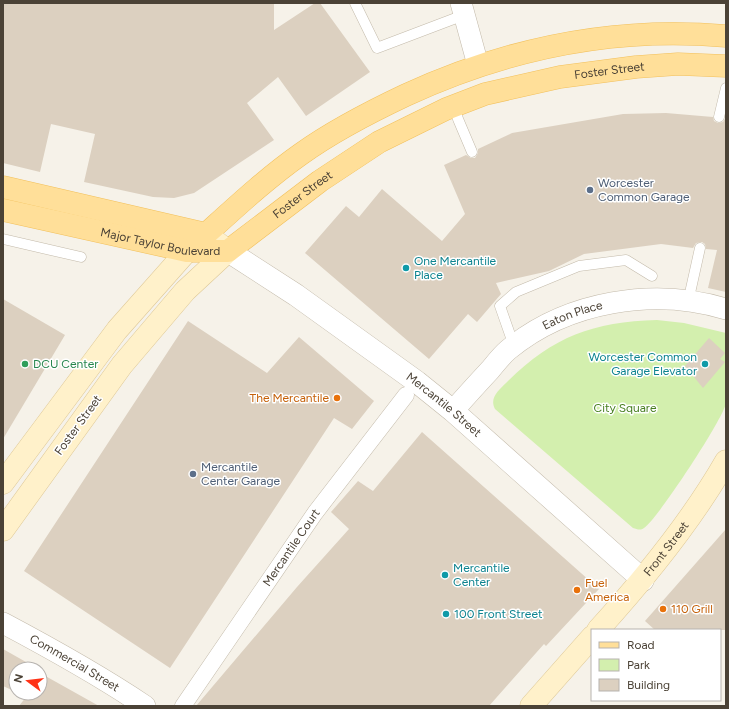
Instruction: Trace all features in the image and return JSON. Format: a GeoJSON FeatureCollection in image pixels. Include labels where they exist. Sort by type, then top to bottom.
{"type":"FeatureCollection","features":[{"type":"Feature","properties":{"kind":"main road"},"geometry":{"type":"LineString","coordinates":[[3,483],[100,351],[187,251],[258,187],[301,153],[379,108],[435,82],[478,65],[540,48],[611,37],[664,34],[726,36]]}},
{"type":"Feature","properties":{"kind":"main road","name":"Foster Street"},"geometry":{"type":"LineString","coordinates":[[3,530],[122,365],[185,291],[228,251],[354,158],[412,124],[485,94],[525,84],[596,71],[678,64],[726,66]]}},
{"type":"Feature","properties":{"kind":"main road","name":"Major Taylor Boulevard"},"geometry":{"type":"LineString","coordinates":[[3,187],[206,234],[228,251]]}},
{"type":"Feature","properties":{"kind":"main road","name":"Major Taylor Boulevard"},"geometry":{"type":"LineString","coordinates":[[3,210],[187,251],[228,251]]}},
{"type":"Feature","properties":{"kind":"main road","name":"Front Street"},"geometry":{"type":"LineString","coordinates":[[599,629],[643,580],[675,538],[726,461]]}},
{"type":"Feature","properties":{"kind":"main road"},"geometry":{"type":"LineString","coordinates":[[532,706],[591,638]]}},
{"type":"Feature","properties":{"kind":"street"},"geometry":{"type":"LineString","coordinates":[[462,9],[478,65]]}},
{"type":"Feature","properties":{"kind":"street","name":"Mercantile Street"},"geometry":{"type":"LineString","coordinates":[[228,251],[296,295],[417,382],[453,411],[643,580]]}},
{"type":"Feature","properties":{"kind":"street","name":"Eaton Place"},"geometry":{"type":"LineString","coordinates":[[453,411],[507,350],[546,323],[585,309],[626,301],[666,299],[708,304],[726,309]]}},
{"type":"Feature","properties":{"kind":"street","name":"Mercantile Court"},"geometry":{"type":"LineString","coordinates":[[183,706],[315,513],[406,394]]}},
{"type":"Feature","properties":{"kind":"street","name":"Commercial Street"},"geometry":{"type":"LineString","coordinates":[[3,623],[87,668],[145,706]]}},
{"type":"Feature","properties":{"kind":"lane"},"geometry":{"type":"LineString","coordinates":[[354,3],[377,48],[462,9]]}},
{"type":"Feature","properties":{"kind":"lane"},"geometry":{"type":"LineString","coordinates":[[719,117],[726,88]]}},
{"type":"Feature","properties":{"kind":"lane"},"geometry":{"type":"LineString","coordinates":[[454,106],[472,152]]}},
{"type":"Feature","properties":{"kind":"lane"},"geometry":{"type":"LineString","coordinates":[[3,239],[82,257]]}},
{"type":"Feature","properties":{"kind":"lane"},"geometry":{"type":"LineString","coordinates":[[688,302],[700,248]]}},
{"type":"Feature","properties":{"kind":"lane"},"geometry":{"type":"LineString","coordinates":[[514,346],[500,306],[516,292],[579,266],[626,260],[652,276]]}},
{"type":"Feature","properties":{"kind":"green space","name":"City Square"},"geometry":{"type":"Polygon","coordinates":[[[657,320],[684,323],[726,333],[727,395],[726,403],[722,412],[703,447],[662,507],[644,528],[638,530],[633,528],[495,409],[493,401],[498,391],[523,367],[557,343],[574,335],[612,324],[657,320]]]}},
{"type":"Feature","properties":{"kind":"building"},"geometry":{"type":"Polygon","coordinates":[[[3,3],[274,3],[274,30],[315,3],[320,3],[370,72],[306,116],[278,77],[247,103],[274,140],[194,193],[174,198],[153,197],[84,182],[95,134],[51,124],[40,172],[3,163],[3,3]]]}},
{"type":"Feature","properties":{"kind":"building","name":"Worcester Common Garage"},"geometry":{"type":"Polygon","coordinates":[[[666,113],[713,117],[714,121],[718,123],[723,122],[726,117],[726,292],[708,288],[717,250],[706,249],[705,244],[702,242],[696,243],[693,248],[661,244],[584,254],[549,271],[496,283],[501,294],[477,322],[468,314],[429,359],[305,253],[346,206],[359,217],[382,189],[442,241],[465,214],[444,165],[466,155],[471,158],[475,158],[478,153],[478,149],[512,133],[623,114],[666,113]]]}},
{"type":"Feature","properties":{"kind":"building","name":"DCU Center"},"geometry":{"type":"Polygon","coordinates":[[[3,299],[65,335],[3,439],[3,299]]]}},
{"type":"Feature","properties":{"kind":"building","name":"Mercantile Center Garage"},"geometry":{"type":"Polygon","coordinates":[[[188,321],[267,373],[299,337],[374,401],[352,429],[334,418],[170,668],[24,571],[188,321]]]}},
{"type":"Feature","properties":{"kind":"building","name":"Worcester Common Garage Elevator"},"geometry":{"type":"Polygon","coordinates":[[[709,338],[725,353],[720,359],[725,362],[703,388],[685,366],[709,338]]]}},
{"type":"Feature","properties":{"kind":"building"},"geometry":{"type":"Polygon","coordinates":[[[422,432],[599,589],[546,646],[544,644],[489,706],[196,706],[297,587],[349,529],[331,512],[358,481],[373,491],[422,432]]]}},
{"type":"Feature","properties":{"kind":"building"},"geometry":{"type":"Polygon","coordinates":[[[726,529],[726,630],[654,629],[645,621],[726,529]]]}},
{"type":"Feature","properties":{"kind":"building"},"geometry":{"type":"Polygon","coordinates":[[[3,649],[24,661],[8,661],[8,688],[3,686],[3,649]]]}},
{"type":"Feature","properties":{"kind":"building"},"geometry":{"type":"Polygon","coordinates":[[[48,677],[99,706],[19,706],[23,701],[48,701],[48,677]]]}},
{"type":"Feature","properties":{"kind":"place","name":"Worcester Common Garage"},"geometry":{"type":"Point","coordinates":[590,190]}},
{"type":"Feature","properties":{"kind":"place","name":"One Mercantile Place"},"geometry":{"type":"Point","coordinates":[406,268]}},
{"type":"Feature","properties":{"kind":"place","name":"DCU Center"},"geometry":{"type":"Point","coordinates":[25,364]}},
{"type":"Feature","properties":{"kind":"place","name":"Worcester Common Garage Elevator"},"geometry":{"type":"Point","coordinates":[705,364]}},
{"type":"Feature","properties":{"kind":"place","name":"The Mercantile"},"geometry":{"type":"Point","coordinates":[337,398]}},
{"type":"Feature","properties":{"kind":"place","name":"Mercantile Center Garage"},"geometry":{"type":"Point","coordinates":[193,474]}},
{"type":"Feature","properties":{"kind":"place","name":"Mercantile Center"},"geometry":{"type":"Point","coordinates":[445,575]}},
{"type":"Feature","properties":{"kind":"place","name":"Fuel America"},"geometry":{"type":"Point","coordinates":[577,590]}},
{"type":"Feature","properties":{"kind":"place","name":"110 Grill"},"geometry":{"type":"Point","coordinates":[663,609]}},
{"type":"Feature","properties":{"kind":"place","name":"100 Front Street"},"geometry":{"type":"Point","coordinates":[446,614]}}]}
